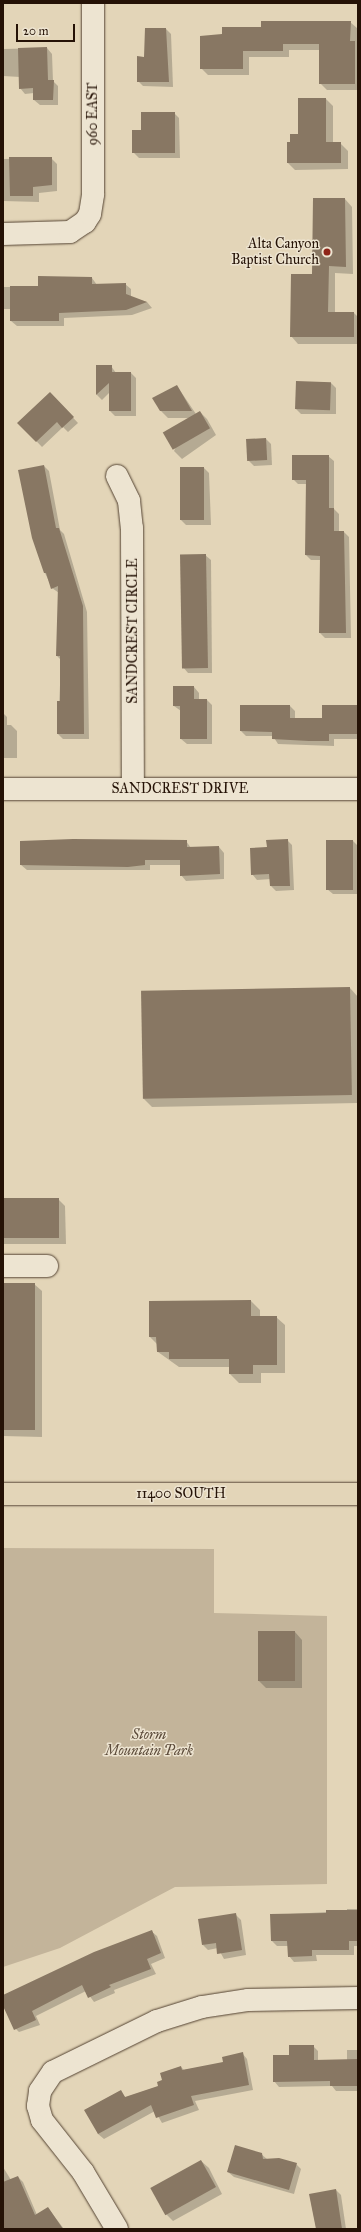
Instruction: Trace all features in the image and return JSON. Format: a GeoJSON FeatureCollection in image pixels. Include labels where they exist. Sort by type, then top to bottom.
{"type":"FeatureCollection","features":[{"type":"Feature","properties":{"kind":"main road","name":"11400 SOUTH"},"geometry":{"type":"LineString","coordinates":[[3,1494],[358,1494]]}},
{"type":"Feature","properties":{"kind":"street","name":"960 EAST"},"geometry":{"type":"LineString","coordinates":[[3,234],[61,234],[70,232],[85,222],[93,204],[93,3]]}},
{"type":"Feature","properties":{"kind":"street","name":"SANDCREST CIRCLE"},"geometry":{"type":"LineString","coordinates":[[117,476],[129,501],[132,528],[134,789]]}},
{"type":"Feature","properties":{"kind":"street","name":"SANDCREST DRIVE"},"geometry":{"type":"LineString","coordinates":[[3,789],[358,789]]}},
{"type":"Feature","properties":{"kind":"street"},"geometry":{"type":"LineString","coordinates":[[3,1266],[47,1266]]}},
{"type":"Feature","properties":{"kind":"street"},"geometry":{"type":"LineString","coordinates":[[117,2229],[83,2172],[42,2120],[38,2106],[40,2091],[52,2072],[157,2021],[202,2007],[248,2000],[358,1998]]}},
{"type":"Feature","properties":{"kind":"green space","name":"Storm Mountain Park"},"geometry":{"type":"Polygon","coordinates":[[[3,1548],[214,1549],[214,1613],[327,1616],[327,1884],[175,1887],[60,1948],[3,1967],[3,1548]]]}},
{"type":"Feature","properties":{"kind":"building"},"geometry":{"type":"Polygon","coordinates":[[[261,21],[351,21],[350,41],[355,41],[355,84],[319,84],[319,44],[283,44],[283,51],[243,51],[243,69],[200,69],[200,36],[222,34],[222,27],[261,27],[261,21]]]}},
{"type":"Feature","properties":{"kind":"building"},"geometry":{"type":"Polygon","coordinates":[[[145,28],[166,28],[169,82],[137,82],[137,56],[144,57],[145,28]]]}},
{"type":"Feature","properties":{"kind":"building"},"geometry":{"type":"Polygon","coordinates":[[[47,47],[48,80],[54,80],[53,100],[33,100],[33,88],[19,89],[18,48],[47,47]]]}},
{"type":"Feature","properties":{"kind":"building"},"geometry":{"type":"Polygon","coordinates":[[[298,98],[326,98],[326,142],[341,142],[341,163],[287,163],[287,142],[290,142],[290,134],[298,134],[298,98]]]}},
{"type":"Feature","properties":{"kind":"building"},"geometry":{"type":"Polygon","coordinates":[[[141,112],[175,112],[175,153],[132,153],[132,130],[141,130],[141,112]]]}},
{"type":"Feature","properties":{"kind":"building"},"geometry":{"type":"Polygon","coordinates":[[[9,157],[52,157],[52,185],[33,187],[33,196],[10,196],[9,157]]]}},
{"type":"Feature","properties":{"kind":"building"},"geometry":{"type":"Polygon","coordinates":[[[313,198],[345,198],[346,267],[329,266],[328,312],[354,312],[354,337],[290,337],[291,274],[312,274],[313,198]]]}},
{"type":"Feature","properties":{"kind":"building"},"geometry":{"type":"Polygon","coordinates":[[[38,276],[92,277],[92,284],[126,283],[126,294],[147,302],[126,310],[59,313],[59,321],[10,321],[10,286],[38,286],[38,276]]]}},
{"type":"Feature","properties":{"kind":"building"},"geometry":{"type":"Polygon","coordinates":[[[96,365],[112,365],[112,372],[131,372],[131,411],[109,411],[109,383],[96,395],[96,365]]]}},
{"type":"Feature","properties":{"kind":"building"},"geometry":{"type":"Polygon","coordinates":[[[296,381],[331,382],[330,410],[295,409],[296,381]]]}},
{"type":"Feature","properties":{"kind":"building"},"geometry":{"type":"Polygon","coordinates":[[[177,385],[192,411],[160,411],[152,398],[177,385]]]}},
{"type":"Feature","properties":{"kind":"building"},"geometry":{"type":"Polygon","coordinates":[[[50,392],[74,417],[62,428],[57,422],[36,442],[17,423],[50,392]]]}},
{"type":"Feature","properties":{"kind":"building"},"geometry":{"type":"Polygon","coordinates":[[[200,411],[210,428],[173,450],[163,432],[200,411]]]}},
{"type":"Feature","properties":{"kind":"building"},"geometry":{"type":"Polygon","coordinates":[[[266,438],[267,460],[247,461],[246,439],[266,438]]]}},
{"type":"Feature","properties":{"kind":"building"},"geometry":{"type":"Polygon","coordinates":[[[292,455],[329,455],[329,508],[334,508],[334,531],[344,531],[346,633],[319,633],[320,556],[305,555],[306,480],[292,480],[292,455]]]}},
{"type":"Feature","properties":{"kind":"building"},"geometry":{"type":"Polygon","coordinates":[[[44,465],[56,528],[59,528],[83,606],[84,734],[57,734],[57,701],[60,701],[60,656],[56,656],[58,586],[51,589],[46,573],[44,573],[32,538],[18,470],[44,465]]]}},
{"type":"Feature","properties":{"kind":"building"},"geometry":{"type":"Polygon","coordinates":[[[180,467],[204,467],[204,520],[180,520],[180,467]]]}},
{"type":"Feature","properties":{"kind":"building"},"geometry":{"type":"Polygon","coordinates":[[[180,554],[206,554],[208,668],[182,668],[180,554]]]}},
{"type":"Feature","properties":{"kind":"building"},"geometry":{"type":"Polygon","coordinates":[[[173,686],[194,686],[194,699],[207,699],[207,739],[180,739],[180,706],[173,706],[173,686]]]}},
{"type":"Feature","properties":{"kind":"building"},"geometry":{"type":"Polygon","coordinates":[[[240,705],[290,705],[290,718],[322,718],[322,705],[358,705],[358,734],[329,734],[329,741],[272,739],[272,732],[240,731],[240,705]]]}},
{"type":"Feature","properties":{"kind":"building"},"geometry":{"type":"Polygon","coordinates":[[[73,839],[187,840],[187,847],[219,846],[220,874],[180,876],[180,860],[145,860],[145,865],[128,867],[20,865],[20,841],[73,839]]]}},
{"type":"Feature","properties":{"kind":"building"},"geometry":{"type":"Polygon","coordinates":[[[288,839],[290,886],[270,886],[269,874],[251,875],[250,848],[267,847],[266,840],[288,839]]]}},
{"type":"Feature","properties":{"kind":"building"},"geometry":{"type":"Polygon","coordinates":[[[326,840],[353,840],[353,890],[326,890],[326,840]]]}},
{"type":"Feature","properties":{"kind":"building"},"geometry":{"type":"Polygon","coordinates":[[[350,987],[352,1095],[143,1099],[141,991],[350,987]]]}},
{"type":"Feature","properties":{"kind":"building"},"geometry":{"type":"Polygon","coordinates":[[[3,1198],[59,1198],[59,1238],[3,1238],[3,1198]]]}},
{"type":"Feature","properties":{"kind":"building"},"geometry":{"type":"Polygon","coordinates":[[[3,1283],[35,1283],[35,1430],[3,1430],[3,1283]]]}},
{"type":"Feature","properties":{"kind":"building"},"geometry":{"type":"Polygon","coordinates":[[[251,1300],[251,1316],[277,1316],[277,1365],[253,1365],[253,1374],[229,1374],[229,1359],[169,1359],[169,1352],[157,1352],[156,1337],[149,1337],[149,1301],[251,1300]]]}},
{"type":"Feature","properties":{"kind":"building"},"geometry":{"type":"Polygon","coordinates":[[[258,1631],[295,1631],[295,1681],[258,1681],[258,1631]]]}},
{"type":"Feature","properties":{"kind":"building"},"geometry":{"type":"Polygon","coordinates":[[[326,1910],[358,1910],[358,1941],[349,1941],[349,1950],[312,1950],[312,1956],[288,1957],[287,1941],[271,1941],[270,1914],[326,1913],[326,1910]]]}},
{"type":"Feature","properties":{"kind":"building"},"geometry":{"type":"Polygon","coordinates":[[[236,1913],[242,1950],[217,1954],[216,1943],[202,1945],[198,1919],[236,1913]]]}},
{"type":"Feature","properties":{"kind":"building"},"geometry":{"type":"Polygon","coordinates":[[[152,1930],[161,1953],[147,1959],[151,1969],[109,1985],[111,1987],[88,1998],[82,1985],[32,2011],[36,2020],[14,2030],[3,2006],[3,1995],[94,1952],[152,1930]]]}},
{"type":"Feature","properties":{"kind":"building"},"geometry":{"type":"Polygon","coordinates":[[[289,2045],[314,2045],[314,2060],[358,2059],[358,2086],[330,2086],[330,2081],[273,2082],[273,2055],[289,2055],[289,2045]]]}},
{"type":"Feature","properties":{"kind":"building"},"geometry":{"type":"Polygon","coordinates":[[[243,2052],[249,2085],[191,2096],[194,2105],[156,2118],[151,2105],[98,2134],[84,2110],[121,2090],[125,2097],[158,2086],[157,2082],[162,2080],[160,2073],[181,2066],[182,2070],[223,2062],[222,2057],[243,2052]]]}},
{"type":"Feature","properties":{"kind":"building"},"geometry":{"type":"Polygon","coordinates":[[[235,2145],[262,2153],[263,2159],[279,2158],[297,2163],[289,2190],[227,2172],[235,2145]]]}},
{"type":"Feature","properties":{"kind":"building"},"geometry":{"type":"Polygon","coordinates":[[[201,2160],[216,2187],[165,2215],[150,2188],[201,2160]]]}},
{"type":"Feature","properties":{"kind":"building"},"geometry":{"type":"Polygon","coordinates":[[[18,2176],[35,2215],[48,2207],[63,2229],[3,2229],[3,2182],[18,2176]]]}},
{"type":"Feature","properties":{"kind":"building"},"geometry":{"type":"Polygon","coordinates":[[[336,2189],[342,2229],[316,2229],[309,2194],[336,2189]]]}},
{"type":"Feature","properties":{"kind":"place","name":"Alta Canyon Baptist Church"},"geometry":{"type":"Point","coordinates":[327,252]}}]}
